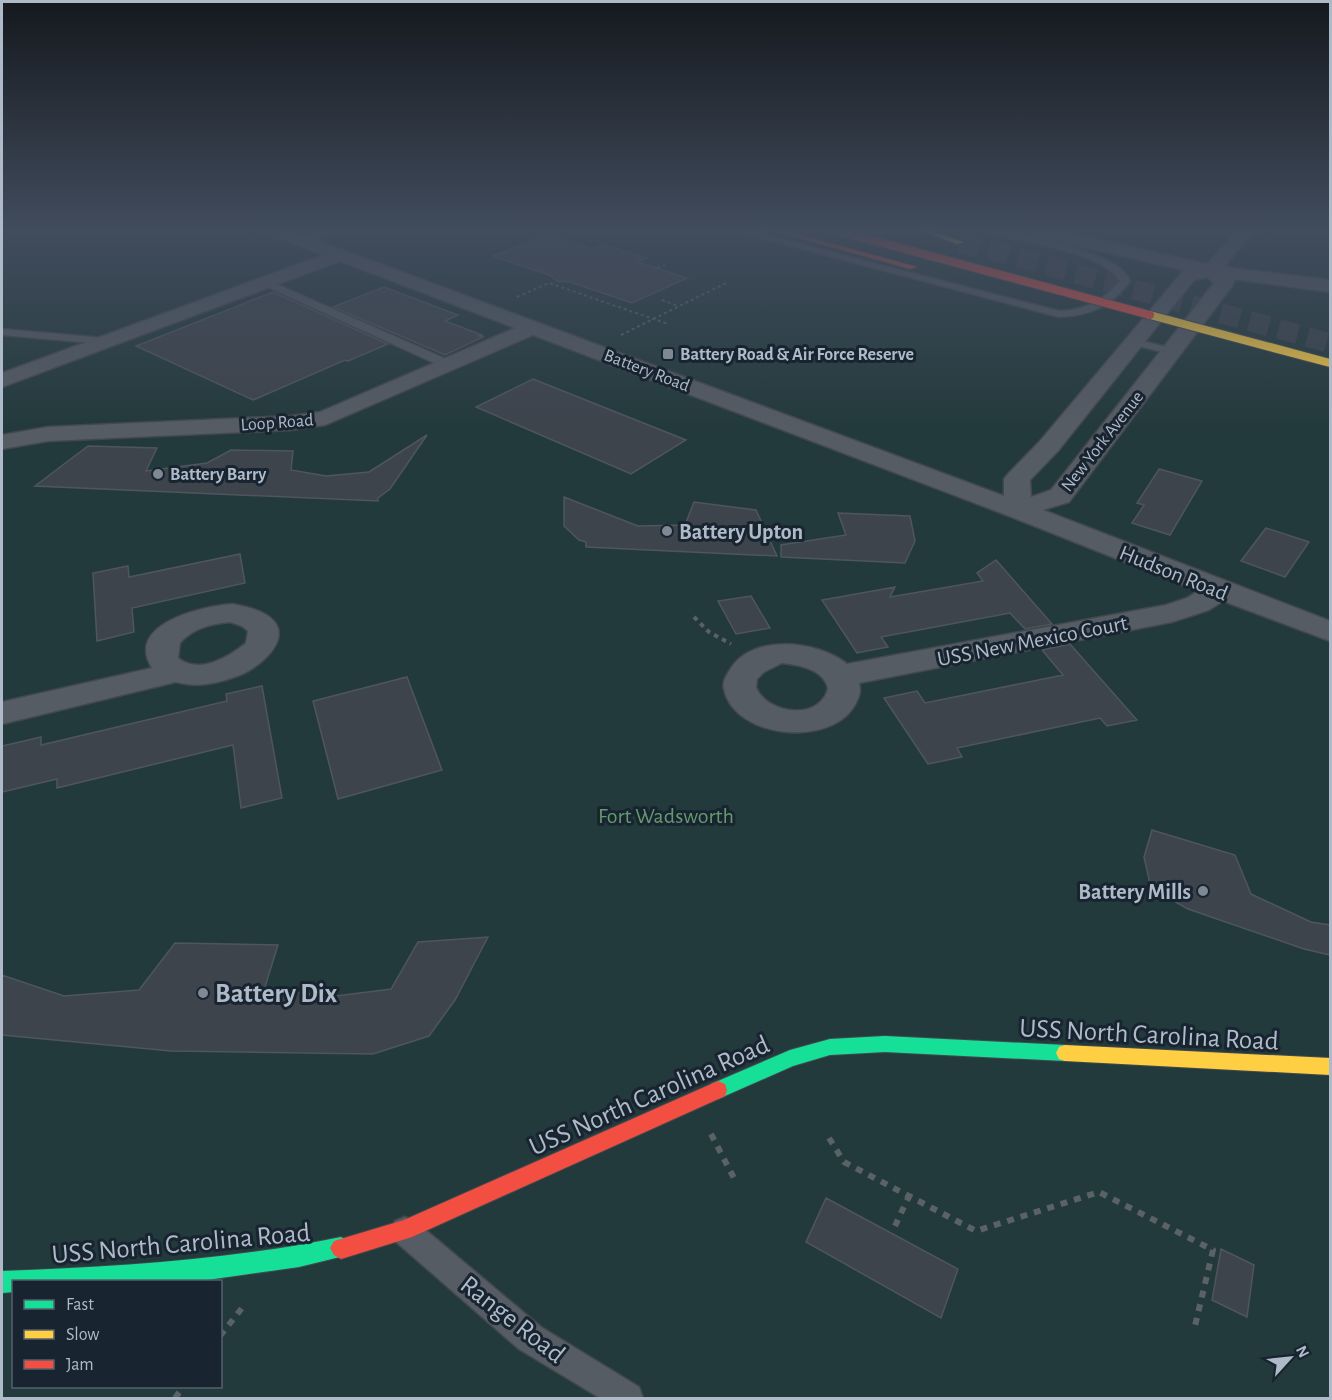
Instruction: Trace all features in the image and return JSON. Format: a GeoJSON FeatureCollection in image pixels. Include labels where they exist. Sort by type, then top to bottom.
{"type":"FeatureCollection","features":[{"type":"Feature","properties":{"kind":"main road"},"geometry":{"type":"LineString","coordinates":[[1047,296],[1234,343]]}},
{"type":"Feature","properties":{"kind":"main road"},"geometry":{"type":"LineString","coordinates":[[1082,296],[1330,363]]}},
{"type":"Feature","properties":{"kind":"main road"},"geometry":{"type":"LineString","coordinates":[[1110,296],[1330,355]]}},
{"type":"Feature","properties":{"kind":"main road"},"geometry":{"type":"LineString","coordinates":[[1152,301],[1219,318]]}},
{"type":"Feature","properties":{"kind":"main road","name":"USS North Carolina Road"},"geometry":{"type":"LineString","coordinates":[[57,1280],[254,1265],[330,1252],[405,1230],[790,1058],[830,1047],[885,1044],[1330,1067]]}},
{"type":"Feature","properties":{"kind":"street"},"geometry":{"type":"LineString","coordinates":[[2,380],[226,296]]}},
{"type":"Feature","properties":{"kind":"street","name":"Battery Road"},"geometry":{"type":"LineString","coordinates":[[451,296],[1018,510]]}},
{"type":"Feature","properties":{"kind":"street","name":"New York Avenue"},"geometry":{"type":"LineString","coordinates":[[1171,296],[1049,446],[1017,478],[1018,510],[1060,496],[1214,296]]}},
{"type":"Feature","properties":{"kind":"street","name":"Loop Road"},"geometry":{"type":"LineString","coordinates":[[2,442],[48,434],[290,423],[325,418],[534,327]]}},
{"type":"Feature","properties":{"kind":"street"},"geometry":{"type":"LineString","coordinates":[[1049,446],[1096,450]]}},
{"type":"Feature","properties":{"kind":"street","name":"Hudson Road"},"geometry":{"type":"LineString","coordinates":[[1018,510],[1330,632]]}},
{"type":"Feature","properties":{"kind":"street","name":"USS New Mexico Court"},"geometry":{"type":"LineString","coordinates":[[840,676],[1172,613],[1198,604],[1219,590]]}},
{"type":"Feature","properties":{"kind":"street"},"geometry":{"type":"LineString","coordinates":[[2,713],[152,680],[175,672]]}},
{"type":"Feature","properties":{"kind":"lane"},"geometry":{"type":"LineString","coordinates":[[297,296],[449,364]]}},
{"type":"Feature","properties":{"kind":"lane"},"geometry":{"type":"LineString","coordinates":[[983,296],[1059,314],[1083,313],[1097,307],[1108,296]]}},
{"type":"Feature","properties":{"kind":"lane"},"geometry":{"type":"LineString","coordinates":[[2,332],[104,341]]}},
{"type":"Feature","properties":{"kind":"lane"},"geometry":{"type":"LineString","coordinates":[[1134,342],[1171,351]]}},
{"type":"Feature","properties":{"kind":"lane","name":"Range Road"},"geometry":{"type":"LineString","coordinates":[[405,1230],[530,1338],[628,1398]]}},
{"type":"Feature","properties":{"kind":"path"},"geometry":{"type":"LineString","coordinates":[[511,299],[517,296]]}},
{"type":"Feature","properties":{"kind":"path"},"geometry":{"type":"LineString","coordinates":[[588,296],[668,324]]}},
{"type":"Feature","properties":{"kind":"path"},"geometry":{"type":"LineString","coordinates":[[618,337],[699,296]]}},
{"type":"Feature","properties":{"kind":"path"},"geometry":{"type":"LineString","coordinates":[[662,300],[680,306]]}},
{"type":"Feature","properties":{"kind":"path"},"geometry":{"type":"LineString","coordinates":[[693,617],[708,632],[737,646]]}},
{"type":"Feature","properties":{"kind":"path"},"geometry":{"type":"LineString","coordinates":[[694,1101],[736,1182]]}},
{"type":"Feature","properties":{"kind":"path"},"geometry":{"type":"LineString","coordinates":[[830,1138],[844,1162],[976,1231],[1099,1192],[1213,1250],[1195,1326]]}},
{"type":"Feature","properties":{"kind":"path"},"geometry":{"type":"LineString","coordinates":[[895,1226],[909,1196]]}},
{"type":"Feature","properties":{"kind":"green space","name":"Fort Wadsworth"},"geometry":{"type":"Polygon","coordinates":[[[2,296],[1330,296],[1330,1398],[2,1398],[2,296]]]}},
{"type":"Feature","properties":{"kind":"building"},"geometry":{"type":"Polygon","coordinates":[[[262,296],[283,296],[388,344],[253,400],[136,346],[262,296]]]}},
{"type":"Feature","properties":{"kind":"building"},"geometry":{"type":"Polygon","coordinates":[[[360,296],[409,296],[458,315],[445,321],[483,337],[445,355],[333,307],[360,296]]]}},
{"type":"Feature","properties":{"kind":"building"},"geometry":{"type":"Polygon","coordinates":[[[612,296],[647,296],[632,303],[612,296]]]}},
{"type":"Feature","properties":{"kind":"building"},"geometry":{"type":"Polygon","coordinates":[[[533,379],[686,440],[631,474],[476,407],[533,379]]]}},
{"type":"Feature","properties":{"kind":"building","name":"Battery Barry"},"geometry":{"type":"Polygon","coordinates":[[[427,435],[390,489],[378,498],[378,501],[35,486],[88,446],[157,448],[146,471],[207,463],[231,450],[293,451],[291,470],[326,476],[369,472],[427,435]]]}},
{"type":"Feature","properties":{"kind":"building"},"geometry":{"type":"Polygon","coordinates":[[[1159,469],[1202,481],[1170,535],[1132,523],[1144,505],[1137,503],[1159,469]]]}},
{"type":"Feature","properties":{"kind":"building"},"geometry":{"type":"Polygon","coordinates":[[[564,497],[638,526],[685,525],[694,502],[756,510],[777,556],[586,547],[586,542],[579,540],[564,526],[564,497]]]}},
{"type":"Feature","properties":{"kind":"building"},"geometry":{"type":"Polygon","coordinates":[[[838,513],[910,516],[915,541],[905,563],[781,557],[781,545],[846,535],[838,513]]]}},
{"type":"Feature","properties":{"kind":"building"},"geometry":{"type":"Polygon","coordinates":[[[1266,528],[1309,542],[1285,577],[1241,561],[1266,528]]]}},
{"type":"Feature","properties":{"kind":"building"},"geometry":{"type":"Polygon","coordinates":[[[240,554],[245,583],[132,608],[134,632],[97,641],[93,573],[128,566],[129,577],[240,554]]]}},
{"type":"Feature","properties":{"kind":"building"},"geometry":{"type":"Polygon","coordinates":[[[996,560],[1052,624],[1025,629],[1010,613],[881,637],[888,647],[857,653],[822,600],[895,587],[890,597],[983,581],[977,573],[996,560]]]}},
{"type":"Feature","properties":{"kind":"building"},"geometry":{"type":"Polygon","coordinates":[[[751,596],[770,628],[736,634],[718,601],[751,596]]]}},
{"type":"Feature","properties":{"kind":"building"},"geometry":{"type":"Polygon","coordinates":[[[1070,644],[1137,720],[1107,726],[1100,718],[957,748],[962,757],[928,764],[884,698],[917,691],[925,703],[1063,675],[1042,650],[1070,644]]]}},
{"type":"Feature","properties":{"kind":"building"},"geometry":{"type":"Polygon","coordinates":[[[407,677],[442,770],[338,799],[313,701],[407,677]]]}},
{"type":"Feature","properties":{"kind":"building"},"geometry":{"type":"Polygon","coordinates":[[[262,686],[282,798],[241,808],[233,745],[57,788],[57,779],[2,792],[2,746],[41,737],[41,745],[227,701],[226,694],[262,686]]]}},
{"type":"Feature","properties":{"kind":"building","name":"Battery Mills"},"geometry":{"type":"Polygon","coordinates":[[[1152,830],[1235,855],[1251,894],[1311,922],[1330,925],[1330,955],[1304,949],[1188,909],[1151,888],[1144,857],[1152,830]]]}},
{"type":"Feature","properties":{"kind":"building","name":"Battery Dix"},"geometry":{"type":"Polygon","coordinates":[[[488,937],[455,1000],[429,1036],[373,1054],[171,1051],[2,1035],[2,975],[64,996],[139,990],[175,943],[278,945],[265,987],[328,997],[391,989],[418,942],[488,937]]]}},
{"type":"Feature","properties":{"kind":"building"},"geometry":{"type":"Polygon","coordinates":[[[826,1198],[958,1269],[941,1318],[806,1242],[826,1198]]]}},
{"type":"Feature","properties":{"kind":"building"},"geometry":{"type":"Polygon","coordinates":[[[1221,1249],[1254,1265],[1247,1317],[1212,1300],[1221,1249]]]}},
{"type":"Feature","properties":{"kind":"tunnel"},"geometry":{"type":"LineString","coordinates":[[1159,296],[1330,343]]}},
{"type":"Feature","properties":{"kind":"traffic: fast"},"geometry":{"type":"LineString","coordinates":[[718,1090],[790,1058],[830,1047],[885,1044],[1065,1053]]}},
{"type":"Feature","properties":{"kind":"traffic: fast"},"geometry":{"type":"LineString","coordinates":[[59,1280],[215,1269],[341,1248]]}},
{"type":"Feature","properties":{"kind":"traffic: fast"},"geometry":{"type":"LineString","coordinates":[[2,1282],[12,1282]]}},
{"type":"Feature","properties":{"kind":"traffic: slow"},"geometry":{"type":"LineString","coordinates":[[1150,315],[1330,363]]}},
{"type":"Feature","properties":{"kind":"traffic: slow"},"geometry":{"type":"LineString","coordinates":[[1065,1053],[1330,1067]]}},
{"type":"Feature","properties":{"kind":"traffic: jam"},"geometry":{"type":"LineString","coordinates":[[1081,296],[1150,315]]}},
{"type":"Feature","properties":{"kind":"traffic: jam"},"geometry":{"type":"LineString","coordinates":[[341,1248],[405,1230],[718,1090]]}},
{"type":"Feature","properties":{"kind":"place","name":"Battery Road & Air Force Reserve"},"geometry":{"type":"Point","coordinates":[668,354]}},
{"type":"Feature","properties":{"kind":"place","name":"Battery Barry"},"geometry":{"type":"Point","coordinates":[158,474]}},
{"type":"Feature","properties":{"kind":"place","name":"Battery Upton"},"geometry":{"type":"Point","coordinates":[667,531]}},
{"type":"Feature","properties":{"kind":"place","name":"Battery Mills"},"geometry":{"type":"Point","coordinates":[1203,891]}},
{"type":"Feature","properties":{"kind":"place","name":"Battery Dix"},"geometry":{"type":"Point","coordinates":[203,993]}}]}
